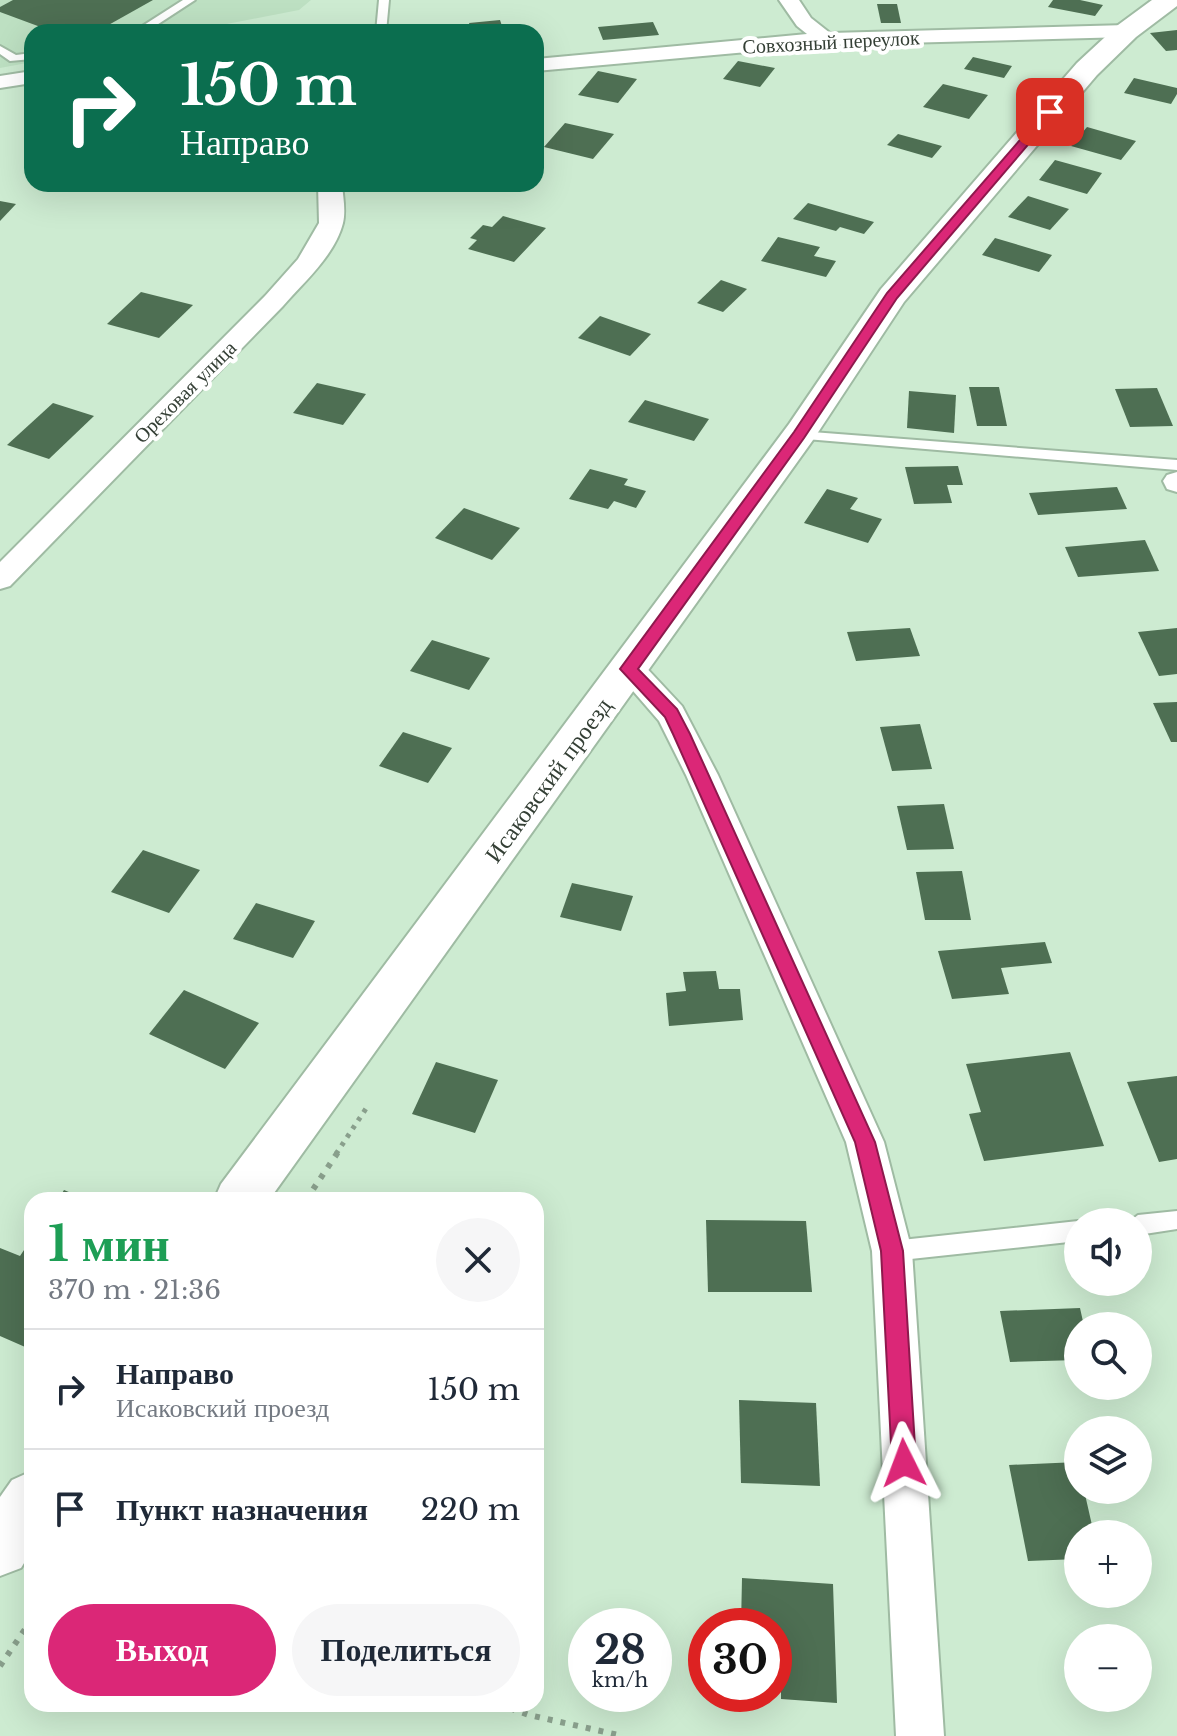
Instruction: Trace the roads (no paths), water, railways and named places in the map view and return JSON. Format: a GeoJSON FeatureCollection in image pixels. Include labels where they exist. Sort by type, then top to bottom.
{"type":"FeatureCollection","features":[{"type":"Feature","properties":{"kind":"street"},"geometry":{"type":"LineString","coordinates":[[789,0],[804,22],[825,39]]}},
{"type":"Feature","properties":{"kind":"street","name":"Исаковский проезд"},"geometry":{"type":"LineString","coordinates":[[245,1192],[799,435],[892,296],[1087,69],[1127,31],[1169,0]]}},
{"type":"Feature","properties":{"kind":"street","name":"Совхозный переулок"},"geometry":{"type":"LineString","coordinates":[[544,64],[825,39],[1127,31]]}},
{"type":"Feature","properties":{"kind":"street"},"geometry":{"type":"LineString","coordinates":[[0,82],[24,78]]}},
{"type":"Feature","properties":{"kind":"street","name":"Ореховая улица"},"geometry":{"type":"LineString","coordinates":[[0,579],[274,301],[301,269],[330,226],[333,209],[331,192]]}},
{"type":"Feature","properties":{"kind":"street"},"geometry":{"type":"LineString","coordinates":[[629,669],[671,714],[702,775],[865,1142],[892,1251],[920,1736]]}},
{"type":"Feature","properties":{"kind":"street"},"geometry":{"type":"LineString","coordinates":[[0,1547],[24,1512]]}},
{"type":"Feature","properties":{"kind":"lane"},"geometry":{"type":"LineString","coordinates":[[151,24],[190,0]]}},
{"type":"Feature","properties":{"kind":"lane"},"geometry":{"type":"LineString","coordinates":[[382,24],[384,0]]}},
{"type":"Feature","properties":{"kind":"lane"},"geometry":{"type":"LineString","coordinates":[[0,49],[14,59],[24,57]]}},
{"type":"Feature","properties":{"kind":"lane"},"geometry":{"type":"LineString","coordinates":[[799,435],[1177,465]]}},
{"type":"Feature","properties":{"kind":"lane"},"geometry":{"type":"LineString","coordinates":[[1152,1223],[1177,1220]]}},
{"type":"Feature","properties":{"kind":"lane"},"geometry":{"type":"LineString","coordinates":[[892,1251],[1064,1233]]}}]}
